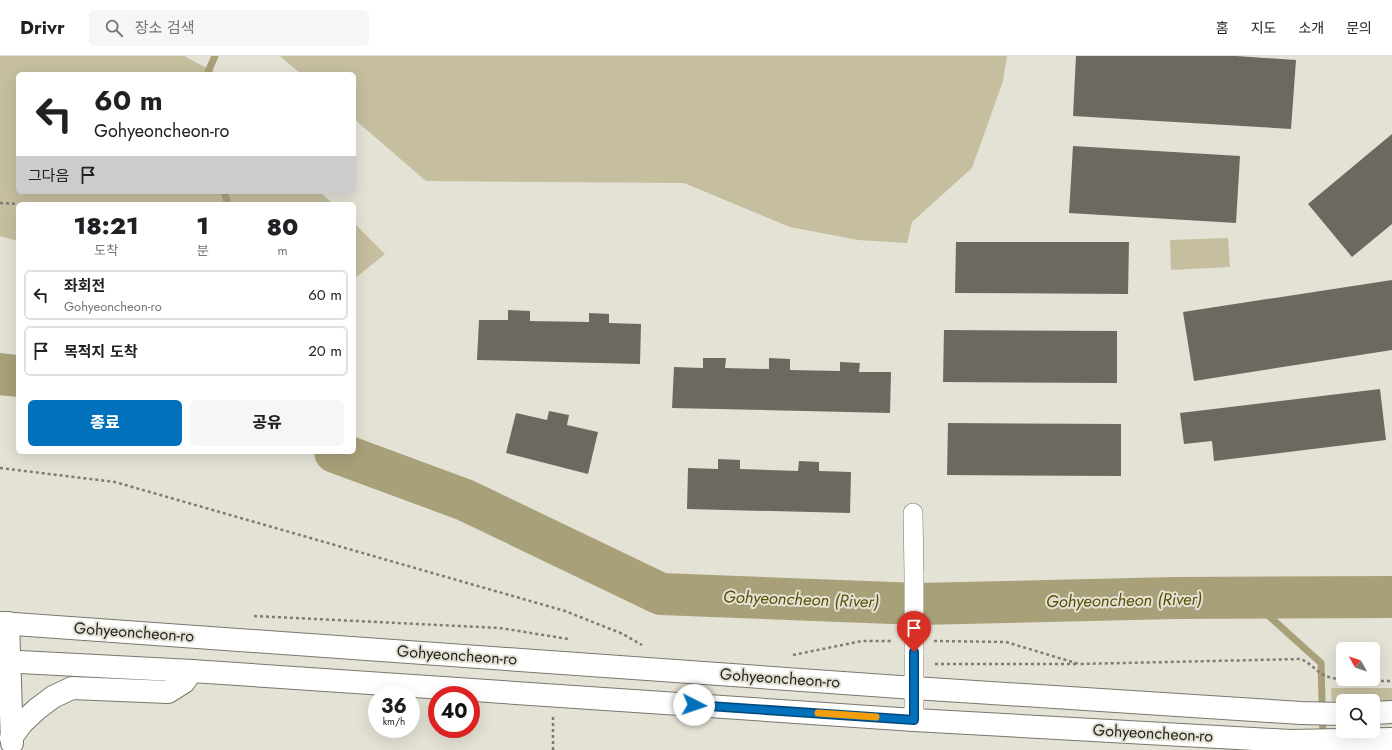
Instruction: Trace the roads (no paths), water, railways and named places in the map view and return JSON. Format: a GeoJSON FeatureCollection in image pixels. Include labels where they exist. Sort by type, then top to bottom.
{"type":"FeatureCollection","features":[{"type":"Feature","properties":{"kind":"street"},"geometry":{"type":"LineString","coordinates":[[913,513],[914,720]]}},
{"type":"Feature","properties":{"kind":"street"},"geometry":{"type":"LineString","coordinates":[[4,623],[5,661],[12,744]]}},
{"type":"Feature","properties":{"kind":"street","name":"Gohyeoncheon-ro"},"geometry":{"type":"LineString","coordinates":[[4,623],[914,688],[1301,713],[1336,714]]}},
{"type":"Feature","properties":{"kind":"street","name":"Gohyeoncheon-ro"},"geometry":{"type":"LineString","coordinates":[[5,661],[553,695],[914,720],[1299,741],[1392,739]]}},
{"type":"Feature","properties":{"kind":"street"},"geometry":{"type":"LineString","coordinates":[[12,744],[22,723],[53,697],[72,688],[168,692],[184,682],[192,672]]}},
{"type":"Feature","properties":{"kind":"street"},"geometry":{"type":"LineString","coordinates":[[1380,713],[1392,712]]}},
{"type":"Feature","properties":{"kind":"waterway"},"geometry":{"type":"LineString","coordinates":[[208,72],[215,56]]}},
{"type":"Feature","properties":{"kind":"waterway"},"geometry":{"type":"LineString","coordinates":[[225,194],[227,202]]}},
{"type":"Feature","properties":{"kind":"waterway","name":"Gohyeoncheon (River)"},"geometry":{"type":"LineString","coordinates":[[0,374],[16,376]]}},
{"type":"Feature","properties":{"kind":"waterway","name":"Gohyeoncheon (River)"},"geometry":{"type":"LineString","coordinates":[[340,454],[465,500],[661,594],[918,604],[1176,598],[1392,597]]}},
{"type":"Feature","properties":{"kind":"waterway"},"geometry":{"type":"LineString","coordinates":[[1249,598],[1321,663],[1323,738]]}}]}
